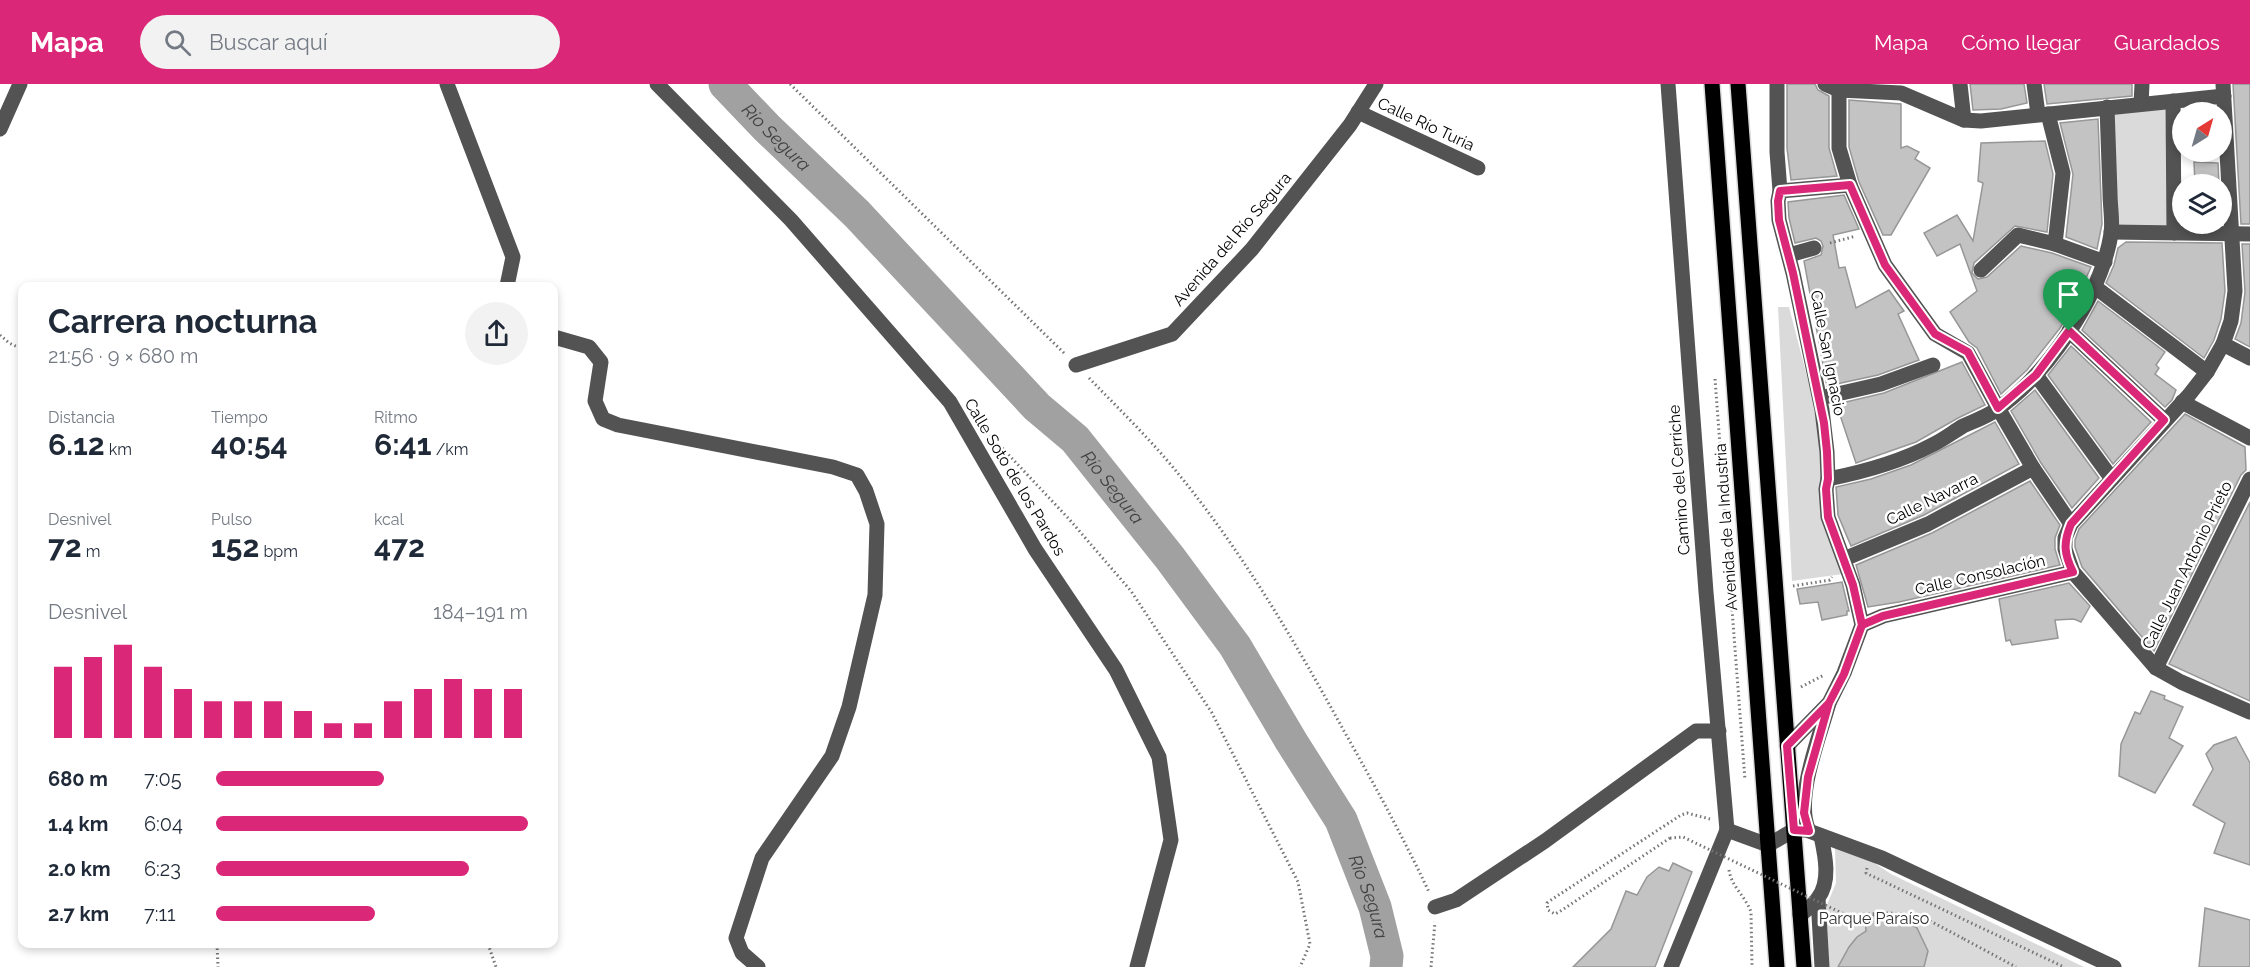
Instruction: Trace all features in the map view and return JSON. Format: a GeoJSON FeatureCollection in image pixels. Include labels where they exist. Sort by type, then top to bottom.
{"type":"FeatureCollection","features":[{"type":"Feature","properties":{"kind":"main road","name":"Avenida de la Industria"},"geometry":{"type":"LineString","coordinates":[[1712,84],[1777,967]]}},
{"type":"Feature","properties":{"kind":"main road"},"geometry":{"type":"LineString","coordinates":[[1738,84],[1787,746],[1808,832],[1800,915],[1804,967]]}},
{"type":"Feature","properties":{"kind":"street"},"geometry":{"type":"LineString","coordinates":[[0,129],[20,84]]}},
{"type":"Feature","properties":{"kind":"street"},"geometry":{"type":"LineString","coordinates":[[447,84],[513,257],[508,282]]}},
{"type":"Feature","properties":{"kind":"street","name":"Calle Soto de los Pardos"},"geometry":{"type":"LineString","coordinates":[[657,84],[790,220],[950,402],[1035,549],[1116,670],[1159,757],[1171,840],[1137,967]]}},
{"type":"Feature","properties":{"kind":"street","name":"Avenida del Río Segura"},"geometry":{"type":"LineString","coordinates":[[1076,365],[1172,334],[1252,249],[1358,112],[1376,84]]}},
{"type":"Feature","properties":{"kind":"street","name":"Camino del Cerriche"},"geometry":{"type":"LineString","coordinates":[[1668,84],[1702,544],[1719,730],[1732,829]]}},
{"type":"Feature","properties":{"kind":"street","name":"Calle San Ignacio"},"geometry":{"type":"LineString","coordinates":[[1777,84],[1779,220],[1789,255],[1820,398],[1827,452],[1828,517],[1844,559],[1862,625]]}},
{"type":"Feature","properties":{"kind":"street"},"geometry":{"type":"LineString","coordinates":[[1960,84],[1964,120]]}},
{"type":"Feature","properties":{"kind":"street"},"geometry":{"type":"LineString","coordinates":[[2034,84],[2063,173],[2055,244]]}},
{"type":"Feature","properties":{"kind":"street"},"geometry":{"type":"LineString","coordinates":[[2141,104],[2142,84]]}},
{"type":"Feature","properties":{"kind":"street"},"geometry":{"type":"LineString","coordinates":[[2228,174],[2223,90],[2174,101],[1991,121],[1964,120],[1900,93],[1832,87],[1839,148],[1850,185],[1885,265],[1935,334],[1968,352],[2033,468],[2071,524],[2207,372],[2223,344],[2231,321],[2235,291],[2232,234],[2250,234]]}},
{"type":"Feature","properties":{"kind":"street"},"geometry":{"type":"LineString","coordinates":[[2174,101],[2174,174]]}},
{"type":"Feature","properties":{"kind":"street"},"geometry":{"type":"LineString","coordinates":[[1828,479],[1855,474],[1931,446],[1998,408],[2036,375],[2069,331],[2095,287],[2105,262],[2111,232],[2107,107]]}},
{"type":"Feature","properties":{"kind":"street","name":"Calle Río Turia"},"geometry":{"type":"LineString","coordinates":[[1358,112],[1478,168]]}},
{"type":"Feature","properties":{"kind":"street"},"geometry":{"type":"LineString","coordinates":[[1780,191],[1850,185]]}},
{"type":"Feature","properties":{"kind":"street"},"geometry":{"type":"LineString","coordinates":[[2111,232],[2172,233]]}},
{"type":"Feature","properties":{"kind":"street"},"geometry":{"type":"LineString","coordinates":[[1981,270],[2018,235],[2055,244],[2105,262]]}},
{"type":"Feature","properties":{"kind":"street"},"geometry":{"type":"LineString","coordinates":[[1789,255],[1814,248]]}},
{"type":"Feature","properties":{"kind":"street"},"geometry":{"type":"LineString","coordinates":[[2095,287],[2207,372]]}},
{"type":"Feature","properties":{"kind":"street"},"geometry":{"type":"LineString","coordinates":[[2069,331],[2164,420]]}},
{"type":"Feature","properties":{"kind":"street"},"geometry":{"type":"LineString","coordinates":[[558,338],[589,347],[601,362],[595,401],[603,418],[618,425],[833,467],[857,475],[866,491],[877,524],[875,595],[849,707],[832,756],[762,858],[736,938],[742,953],[758,967]]}},
{"type":"Feature","properties":{"kind":"street"},"geometry":{"type":"LineString","coordinates":[[2223,344],[2250,358]]}},
{"type":"Feature","properties":{"kind":"street"},"geometry":{"type":"LineString","coordinates":[[1820,398],[1881,384],[1933,365]]}},
{"type":"Feature","properties":{"kind":"street"},"geometry":{"type":"LineString","coordinates":[[2036,375],[2112,479]]}},
{"type":"Feature","properties":{"kind":"street"},"geometry":{"type":"LineString","coordinates":[[2182,402],[2243,435]]}},
{"type":"Feature","properties":{"kind":"street","name":"Calle Navarra"},"geometry":{"type":"LineString","coordinates":[[1844,559],[1928,524],[2033,468]]}},
{"type":"Feature","properties":{"kind":"street","name":"Calle Juan Antonio Prieto"},"geometry":{"type":"LineString","coordinates":[[2156,668],[2250,479]]}},
{"type":"Feature","properties":{"kind":"street","name":"Calle Consolación"},"geometry":{"type":"LineString","coordinates":[[1862,625],[1883,616],[2073,572],[2064,549],[2065,538],[2071,524]]}},
{"type":"Feature","properties":{"kind":"street"},"geometry":{"type":"LineString","coordinates":[[2073,572],[2156,668],[2181,682],[2250,712]]}},
{"type":"Feature","properties":{"kind":"street"},"geometry":{"type":"LineString","coordinates":[[1800,915],[1818,899],[1826,874],[1808,832],[1804,813],[1808,777],[1829,703],[1844,674],[1862,625]]}},
{"type":"Feature","properties":{"kind":"street"},"geometry":{"type":"LineString","coordinates":[[1787,746],[1829,703]]}},
{"type":"Feature","properties":{"kind":"street"},"geometry":{"type":"LineString","coordinates":[[1435,907],[1456,900],[1545,841],[1696,731],[1719,730]]}},
{"type":"Feature","properties":{"kind":"street"},"geometry":{"type":"LineString","coordinates":[[1671,967],[1732,829],[1768,845],[1808,832],[1882,858],[2114,967]]}},
{"type":"Feature","properties":{"kind":"street"},"geometry":{"type":"LineString","coordinates":[[1818,899],[1822,967]]}},
{"type":"Feature","properties":{"kind":"path"},"geometry":{"type":"LineString","coordinates":[[790,84],[1076,365],[1175,470],[1235,549],[1288,631],[1406,844],[1435,907],[1431,967]]}},
{"type":"Feature","properties":{"kind":"path"},"geometry":{"type":"LineString","coordinates":[[1814,248],[1870,232]]}},
{"type":"Feature","properties":{"kind":"path"},"geometry":{"type":"LineString","coordinates":[[0,335],[18,347]]}},
{"type":"Feature","properties":{"kind":"path"},"geometry":{"type":"LineString","coordinates":[[984,430],[1069,519],[1131,591],[1212,713],[1298,882],[1310,944],[1300,967]]}},
{"type":"Feature","properties":{"kind":"path"},"geometry":{"type":"LineString","coordinates":[[1788,588],[1830,580],[1833,575]]}},
{"type":"Feature","properties":{"kind":"path"},"geometry":{"type":"LineString","coordinates":[[1796,688],[1835,670],[1844,674]]}},
{"type":"Feature","properties":{"kind":"path"},"geometry":{"type":"LineString","coordinates":[[1752,967],[1751,912],[1729,874],[1730,866],[1732,829],[1687,813],[1547,903],[1548,910],[1555,914],[1559,912],[1670,838],[1679,836],[1846,915],[1854,921],[1865,920]]}},
{"type":"Feature","properties":{"kind":"path"},"geometry":{"type":"LineString","coordinates":[[1846,915],[1890,913],[1921,916],[2014,966]]}},
{"type":"Feature","properties":{"kind":"path"},"geometry":{"type":"LineString","coordinates":[[217,948],[218,967]]}},
{"type":"Feature","properties":{"kind":"path"},"geometry":{"type":"LineString","coordinates":[[489,948],[496,967]]}},
{"type":"Feature","properties":{"kind":"green space"},"geometry":{"type":"Polygon","coordinates":[[[2173,101],[2172,233],[2111,232],[2107,107],[2173,101]]]}},
{"type":"Feature","properties":{"kind":"green space"},"geometry":{"type":"Polygon","coordinates":[[[1778,307],[1789,307],[1817,415],[1843,574],[1792,581],[1778,307]]]}},
{"type":"Feature","properties":{"kind":"green space","name":"Parque Paraíso"},"geometry":{"type":"Polygon","coordinates":[[[1835,848],[1867,858],[1891,874],[2084,967],[1828,967],[1824,912],[1836,883],[1835,848]]]}},
{"type":"Feature","properties":{"kind":"building"},"geometry":{"type":"Polygon","coordinates":[[[1787,84],[1815,84],[1818,90],[1829,96],[1829,148],[1837,176],[1791,180],[1787,148],[1787,84]]]}},
{"type":"Feature","properties":{"kind":"building"},"geometry":{"type":"Polygon","coordinates":[[[1970,84],[2024,84],[2027,103],[2001,109],[1973,110],[1970,84]]]}},
{"type":"Feature","properties":{"kind":"building"},"geometry":{"type":"Polygon","coordinates":[[[2044,84],[2132,84],[2132,96],[2047,104],[2044,84]]]}},
{"type":"Feature","properties":{"kind":"building"},"geometry":{"type":"Polygon","coordinates":[[[2233,84],[2250,84],[2250,224],[2241,224],[2233,84]]]}},
{"type":"Feature","properties":{"kind":"building"},"geometry":{"type":"Polygon","coordinates":[[[1849,100],[1901,104],[1901,148],[1907,146],[1919,152],[1915,159],[1930,168],[1891,235],[1883,235],[1859,182],[1849,147],[1849,100]]]}},
{"type":"Feature","properties":{"kind":"building"},"geometry":{"type":"Polygon","coordinates":[[[2098,119],[2102,224],[2097,249],[2066,237],[2073,174],[2060,123],[2098,119]]]}},
{"type":"Feature","properties":{"kind":"building"},"geometry":{"type":"Polygon","coordinates":[[[2045,141],[2053,174],[2047,232],[2015,226],[1974,263],[1972,273],[1978,279],[1987,277],[2021,246],[2052,253],[2091,267],[2075,303],[2060,328],[2027,370],[2001,394],[1977,348],[1969,342],[1950,312],[1977,291],[1960,244],[1937,256],[1924,233],[1957,215],[1973,241],[1983,183],[1978,181],[1981,143],[2045,141]]]}},
{"type":"Feature","properties":{"kind":"building"},"geometry":{"type":"Polygon","coordinates":[[[2194,162],[2218,163],[2219,174],[2195,174],[2194,162]]]}},
{"type":"Feature","properties":{"kind":"building"},"geometry":{"type":"Polygon","coordinates":[[[1844,195],[1859,229],[1833,235],[1839,268],[1845,267],[1856,308],[1889,290],[1904,311],[1898,314],[1919,360],[1878,375],[1827,386],[1804,261],[1821,255],[1823,246],[1816,238],[1795,243],[1788,202],[1844,195]]]}},
{"type":"Feature","properties":{"kind":"building"},"geometry":{"type":"Polygon","coordinates":[[[2126,242],[2222,243],[2225,291],[2221,319],[2214,340],[2204,358],[2106,283],[2118,248],[2126,242]]]}},
{"type":"Feature","properties":{"kind":"building"},"geometry":{"type":"Polygon","coordinates":[[[2242,244],[2250,244],[2250,347],[2235,339],[2241,323],[2245,292],[2242,244]]]}},
{"type":"Feature","properties":{"kind":"building"},"geometry":{"type":"Polygon","coordinates":[[[2098,301],[2165,352],[2156,365],[2159,368],[2155,374],[2176,390],[2172,400],[2165,407],[2082,330],[2098,301]]]}},
{"type":"Feature","properties":{"kind":"building"},"geometry":{"type":"Polygon","coordinates":[[[2071,346],[2151,422],[2113,464],[2048,375],[2071,346]]]}},
{"type":"Feature","properties":{"kind":"building"},"geometry":{"type":"Polygon","coordinates":[[[1962,362],[1985,405],[1916,442],[1856,463],[1839,412],[1835,413],[1833,405],[1884,393],[1962,362]]]}},
{"type":"Feature","properties":{"kind":"building"},"geometry":{"type":"Polygon","coordinates":[[[2035,390],[2099,478],[2072,508],[2041,463],[2011,411],[2035,390]]]}},
{"type":"Feature","properties":{"kind":"building"},"geometry":{"type":"Polygon","coordinates":[[[2185,414],[2245,447],[2246,470],[2241,475],[2154,651],[2082,567],[2075,540],[2079,529],[2185,414]]]}},
{"type":"Feature","properties":{"kind":"building"},"geometry":{"type":"Polygon","coordinates":[[[1995,422],[2019,464],[1924,515],[1851,546],[1838,515],[1836,487],[1871,479],[1911,465],[1995,422]]]}},
{"type":"Feature","properties":{"kind":"building"},"geometry":{"type":"Polygon","coordinates":[[[2030,481],[2060,525],[2055,538],[2055,549],[2060,565],[1868,607],[1856,565],[1932,533],[2030,481]]]}},
{"type":"Feature","properties":{"kind":"building"},"geometry":{"type":"Polygon","coordinates":[[[2250,502],[2250,701],[2169,664],[2250,502]]]}},
{"type":"Feature","properties":{"kind":"building"},"geometry":{"type":"Polygon","coordinates":[[[1842,582],[1849,611],[1847,615],[1822,620],[1818,602],[1800,604],[1797,589],[1842,582]]]}},
{"type":"Feature","properties":{"kind":"building"},"geometry":{"type":"Polygon","coordinates":[[[2069,583],[2090,606],[2081,622],[2074,619],[2055,620],[2058,638],[2012,645],[2010,640],[2006,641],[1999,599],[2069,583]]]}},
{"type":"Feature","properties":{"kind":"building"},"geometry":{"type":"Polygon","coordinates":[[[2151,691],[2183,707],[2169,738],[2183,746],[2155,793],[2119,776],[2121,744],[2135,712],[2140,714],[2151,691]]]}},
{"type":"Feature","properties":{"kind":"building"},"geometry":{"type":"Polygon","coordinates":[[[2236,737],[2250,763],[2250,865],[2214,853],[2225,823],[2193,805],[2213,769],[2206,754],[2214,745],[2236,737]]]}},
{"type":"Feature","properties":{"kind":"building"},"geometry":{"type":"Polygon","coordinates":[[[1673,863],[1692,872],[1655,967],[1573,967],[1611,929],[1626,891],[1637,895],[1647,877],[1659,867],[1669,871],[1673,863]]]}},
{"type":"Feature","properties":{"kind":"building"},"geometry":{"type":"Polygon","coordinates":[[[2205,908],[2250,920],[2250,967],[2199,967],[2205,908]]]}},
{"type":"Feature","properties":{"kind":"building"},"geometry":{"type":"Polygon","coordinates":[[[1865,916],[1897,916],[1917,928],[1928,951],[1924,967],[1838,967],[1849,947],[1866,931],[1865,916]]]}},
{"type":"Feature","properties":{"kind":"waterway","name":"Río Segura"},"geometry":{"type":"LineString","coordinates":[[725,84],[767,128],[857,214],[1037,407],[1075,439],[1170,558],[1235,646],[1341,820],[1375,907],[1387,956],[1386,967]]}},
{"type":"Feature","properties":{"kind":"route"},"geometry":{"type":"LineString","coordinates":[[2069,331],[2036,375],[1998,408],[1968,352],[1935,334],[1885,265],[1850,185],[1780,191],[1779,220],[1808,338],[1824,423],[1828,517],[1853,585],[1862,625],[1844,674],[1829,703],[1787,746],[1794,830],[1809,831],[1804,813],[1808,777],[1829,703],[1844,674],[1862,625],[1883,616],[2073,572],[2064,549],[2065,538],[2071,524],[2164,420],[2069,331]]}}]}
